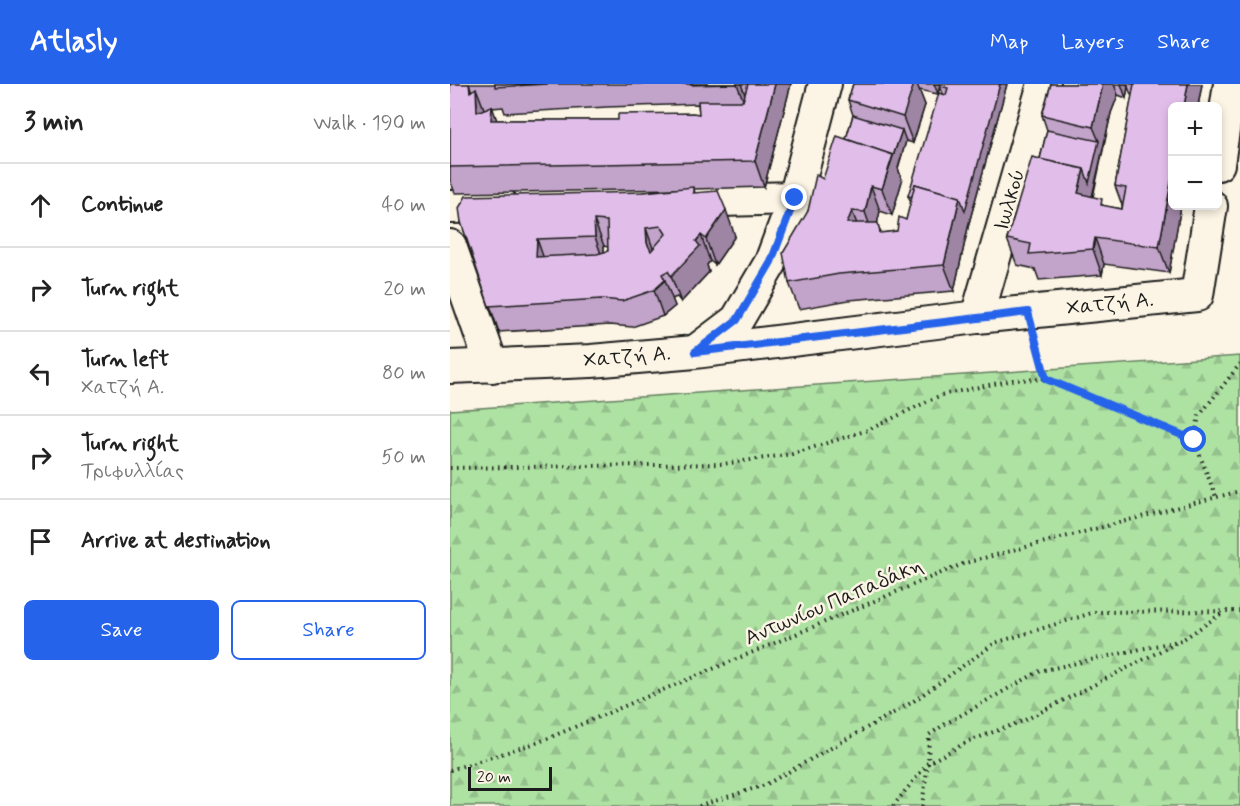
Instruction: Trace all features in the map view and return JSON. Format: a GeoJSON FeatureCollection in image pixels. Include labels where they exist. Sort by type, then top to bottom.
{"type":"FeatureCollection","features":[{"type":"Feature","properties":{"kind":"street"},"geometry":{"type":"LineString","coordinates":[[695,352],[737,320],[771,262],[795,198],[825,84]]}},
{"type":"Feature","properties":{"kind":"street","name":"Ιωλκού"},"geometry":{"type":"LineString","coordinates":[[977,317],[1044,84]]}},
{"type":"Feature","properties":{"kind":"street"},"geometry":{"type":"LineString","coordinates":[[1219,156],[1230,84]]}},
{"type":"Feature","properties":{"kind":"street"},"geometry":{"type":"LineString","coordinates":[[652,202],[795,198]]}},
{"type":"Feature","properties":{"kind":"street"},"geometry":{"type":"LineString","coordinates":[[450,207],[533,205]]}},
{"type":"Feature","properties":{"kind":"street","name":"Χατζή Α."},"geometry":{"type":"LineString","coordinates":[[450,367],[591,361],[695,352],[977,317],[1197,295],[1210,210]]}},
{"type":"Feature","properties":{"kind":"street"},"geometry":{"type":"LineString","coordinates":[[450,246],[492,366]]}},
{"type":"Feature","properties":{"kind":"path"},"geometry":{"type":"LineString","coordinates":[[1028,312],[1046,379]]}},
{"type":"Feature","properties":{"kind":"path"},"geometry":{"type":"LineString","coordinates":[[1216,497],[1194,440],[1198,416],[1240,364]]}},
{"type":"Feature","properties":{"kind":"path"},"geometry":{"type":"LineString","coordinates":[[450,468],[735,462],[792,454],[868,430],[941,395],[1013,380],[1046,379],[1194,440]]}},
{"type":"Feature","properties":{"kind":"path","name":"Αντωνίου Παπαδάκη"},"geometry":{"type":"LineString","coordinates":[[450,770],[539,742],[965,563],[1240,491]]}},
{"type":"Feature","properties":{"kind":"path"},"geometry":{"type":"LineString","coordinates":[[699,806],[765,785],[910,703],[995,643],[1095,612],[1240,611]]}},
{"type":"Feature","properties":{"kind":"path"},"geometry":{"type":"LineString","coordinates":[[893,806],[928,763],[969,741],[1023,721],[1182,640],[1224,612]]}},
{"type":"Feature","properties":{"kind":"path"},"geometry":{"type":"LineString","coordinates":[[922,806],[929,735],[945,724],[1040,671],[1182,640]]}},
{"type":"Feature","properties":{"kind":"green space"},"geometry":{"type":"Polygon","coordinates":[[[1240,356],[1240,806],[450,806],[450,410],[1240,356]]]}},
{"type":"Feature","properties":{"kind":"building"},"geometry":{"type":"Polygon","coordinates":[[[450,84],[469,84],[470,92],[476,88],[477,112],[492,106],[491,120],[618,120],[618,114],[699,114],[698,101],[743,101],[748,84],[775,84],[755,161],[450,167],[450,84]]]}},
{"type":"Feature","properties":{"kind":"building"},"geometry":{"type":"Polygon","coordinates":[[[495,84],[547,84],[495,87],[495,84]]]}},
{"type":"Feature","properties":{"kind":"building"},"geometry":{"type":"Polygon","coordinates":[[[853,84],[914,84],[903,117],[848,100],[853,84]]]}},
{"type":"Feature","properties":{"kind":"building"},"geometry":{"type":"Polygon","coordinates":[[[941,84],[1000,84],[965,211],[960,197],[915,184],[912,197],[908,196],[939,93],[946,95],[948,88],[940,86],[941,84]]]}},
{"type":"Feature","properties":{"kind":"building"},"geometry":{"type":"Polygon","coordinates":[[[1051,84],[1103,84],[1093,127],[1042,115],[1051,84]]]}},
{"type":"Feature","properties":{"kind":"building"},"geometry":{"type":"Polygon","coordinates":[[[1134,84],[1188,84],[1185,102],[1168,102],[1168,199],[1159,247],[1095,238],[1093,249],[1029,254],[1031,244],[1007,239],[1032,157],[1084,169],[1078,193],[1102,199],[1101,205],[1122,209],[1126,188],[1115,186],[1134,84]]]}},
{"type":"Feature","properties":{"kind":"building"},"geometry":{"type":"Polygon","coordinates":[[[853,115],[902,130],[893,156],[846,139],[853,115]]]}},
{"type":"Feature","properties":{"kind":"building"},"geometry":{"type":"Polygon","coordinates":[[[1047,130],[1099,141],[1089,183],[1084,169],[1040,159],[1047,130]]]}},
{"type":"Feature","properties":{"kind":"building"},"geometry":{"type":"Polygon","coordinates":[[[837,136],[893,155],[882,189],[871,186],[865,212],[852,211],[847,223],[878,223],[880,233],[897,231],[899,217],[906,220],[915,184],[960,197],[944,265],[839,274],[789,283],[783,253],[808,211],[816,175],[823,179],[837,136]]]}},
{"type":"Feature","properties":{"kind":"building"},"geometry":{"type":"Polygon","coordinates":[[[693,187],[693,193],[718,191],[726,210],[706,239],[701,235],[696,241],[700,246],[671,276],[668,271],[662,274],[665,280],[654,290],[622,301],[601,299],[489,306],[461,222],[459,208],[466,196],[644,192],[693,187]],[[594,220],[595,237],[537,239],[536,257],[597,254],[608,251],[607,221],[594,220]],[[661,226],[646,228],[647,243],[651,251],[666,234],[661,226]]]}},
{"type":"Feature","properties":{"kind":"route"},"geometry":{"type":"LineString","coordinates":[[795,198],[771,262],[737,320],[695,352],[1028,312],[1046,379],[1194,440]]}}]}
